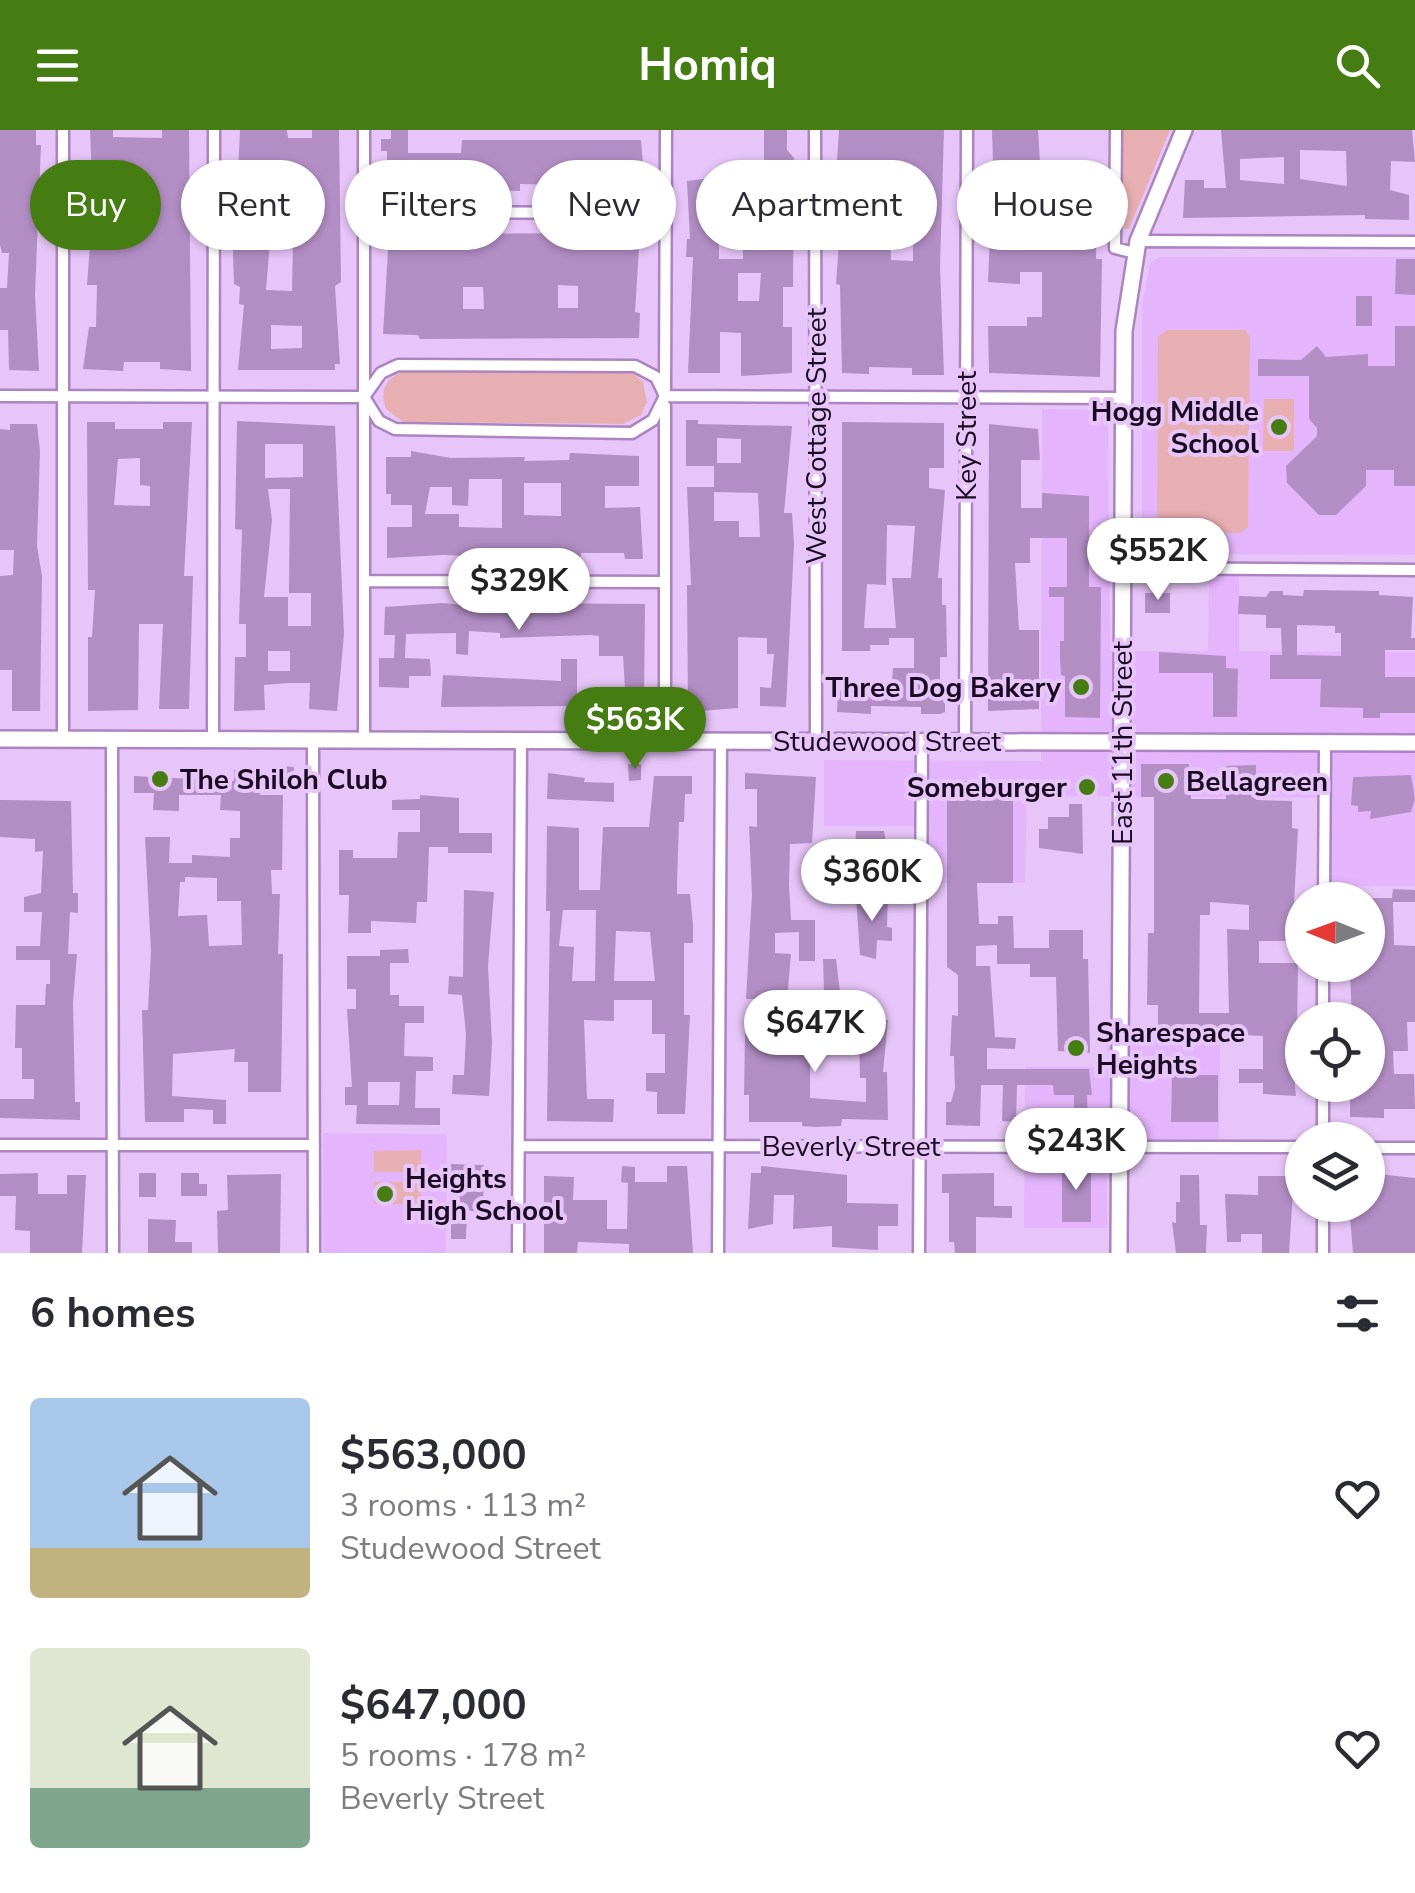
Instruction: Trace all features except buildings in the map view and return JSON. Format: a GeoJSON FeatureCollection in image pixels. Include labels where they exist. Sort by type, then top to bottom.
{"type":"FeatureCollection","features":[{"type":"Feature","properties":{"kind":"main road","name":"East 11th Street"},"geometry":{"type":"LineString","coordinates":[[1119,1253],[1124,331],[1137,247],[1184,130]]}},
{"type":"Feature","properties":{"kind":"main road","name":"Studewood Street"},"geometry":{"type":"LineString","coordinates":[[0,739],[1415,743]]}},
{"type":"Feature","properties":{"kind":"street"},"geometry":{"type":"LineString","coordinates":[[63,740],[64,130]]}},
{"type":"Feature","properties":{"kind":"street"},"geometry":{"type":"LineString","coordinates":[[213,740],[214,130]]}},
{"type":"Feature","properties":{"kind":"street"},"geometry":{"type":"LineString","coordinates":[[364,130],[364,160]]}},
{"type":"Feature","properties":{"kind":"street"},"geometry":{"type":"LineString","coordinates":[[666,130],[666,160]]}},
{"type":"Feature","properties":{"kind":"street","name":"West Cottage Street"},"geometry":{"type":"LineString","coordinates":[[815,130],[816,741]]}},
{"type":"Feature","properties":{"kind":"street","name":"Key Street"},"geometry":{"type":"LineString","coordinates":[[965,742],[966,130]]}},
{"type":"Feature","properties":{"kind":"street"},"geometry":{"type":"LineString","coordinates":[[1116,130],[1115,248],[1415,242]]}},
{"type":"Feature","properties":{"kind":"street"},"geometry":{"type":"LineString","coordinates":[[364,250],[364,740]]}},
{"type":"Feature","properties":{"kind":"street"},"geometry":{"type":"LineString","coordinates":[[665,741],[666,250]]}},
{"type":"Feature","properties":{"kind":"street"},"geometry":{"type":"LineString","coordinates":[[364,397],[374,380],[398,365],[635,366],[656,377],[665,396]]}},
{"type":"Feature","properties":{"kind":"street"},"geometry":{"type":"LineString","coordinates":[[0,396],[364,397]]}},
{"type":"Feature","properties":{"kind":"street"},"geometry":{"type":"LineString","coordinates":[[364,397],[378,420],[395,429],[632,433],[653,420],[665,396]]}},
{"type":"Feature","properties":{"kind":"street"},"geometry":{"type":"LineString","coordinates":[[665,396],[1123,398]]}},
{"type":"Feature","properties":{"kind":"street"},"geometry":{"type":"LineString","coordinates":[[1122,568],[1415,570]]}},
{"type":"Feature","properties":{"kind":"street"},"geometry":{"type":"LineString","coordinates":[[364,581],[665,582]]}},
{"type":"Feature","properties":{"kind":"street"},"geometry":{"type":"LineString","coordinates":[[112,740],[113,1253]]}},
{"type":"Feature","properties":{"kind":"street"},"geometry":{"type":"LineString","coordinates":[[313,740],[314,1253]]}},
{"type":"Feature","properties":{"kind":"street"},"geometry":{"type":"LineString","coordinates":[[518,1253],[521,741]]}},
{"type":"Feature","properties":{"kind":"street"},"geometry":{"type":"LineString","coordinates":[[718,1253],[721,741]]}},
{"type":"Feature","properties":{"kind":"street"},"geometry":{"type":"LineString","coordinates":[[919,1253],[922,742]]}},
{"type":"Feature","properties":{"kind":"street"},"geometry":{"type":"LineString","coordinates":[[1324,882],[1325,742]]}},
{"type":"Feature","properties":{"kind":"street"},"geometry":{"type":"LineString","coordinates":[[0,1145],[314,1145]]}},
{"type":"Feature","properties":{"kind":"street","name":"Beverly Street"},"geometry":{"type":"LineString","coordinates":[[519,1146],[1285,1147]]}},
{"type":"Feature","properties":{"kind":"street"},"geometry":{"type":"LineString","coordinates":[[1385,1148],[1415,1148]]}},
{"type":"Feature","properties":{"kind":"street"},"geometry":{"type":"LineString","coordinates":[[1323,1222],[1323,1253]]}},
{"type":"Feature","properties":{"kind":"shaded area"},"geometry":{"type":"Polygon","coordinates":[[[1121,130],[1170,130],[1129,229],[1128,160],[1121,160],[1121,130]]]}},
{"type":"Feature","properties":{"kind":"shaded area","name":"Hogg Middle School"},"geometry":{"type":"Polygon","coordinates":[[[1160,257],[1415,257],[1415,555],[1149,554],[1142,548],[1142,306],[1150,263],[1160,257]]]}},
{"type":"Feature","properties":{"kind":"shaded area"},"geometry":{"type":"Polygon","coordinates":[[[1167,330],[1245,330],[1250,337],[1248,527],[1240,533],[1162,533],[1157,529],[1158,337],[1167,330]]]}},
{"type":"Feature","properties":{"kind":"shaded area"},"geometry":{"type":"Polygon","coordinates":[[[406,371],[631,371],[643,382],[647,402],[641,415],[623,424],[403,422],[386,409],[383,396],[389,380],[406,371]]]}},
{"type":"Feature","properties":{"kind":"shaded area"},"geometry":{"type":"Polygon","coordinates":[[[1264,399],[1294,399],[1294,451],[1263,451],[1264,399]]]}},
{"type":"Feature","properties":{"kind":"shaded area"},"geometry":{"type":"Polygon","coordinates":[[[1042,409],[1108,410],[1110,651],[1208,651],[1209,574],[1239,574],[1239,651],[1415,652],[1415,886],[1330,882],[1330,798],[1027,796],[1025,883],[929,883],[928,826],[824,826],[824,760],[1041,761],[1042,409]]]}},
{"type":"Feature","properties":{"kind":"shaded area"},"geometry":{"type":"Polygon","coordinates":[[[1108,1038],[1220,1038],[1219,1139],[1107,1139],[1107,1228],[1024,1228],[1025,1067],[1107,1067],[1108,1038]]]}},
{"type":"Feature","properties":{"kind":"shaded area","name":"Heights High School"},"geometry":{"type":"Polygon","coordinates":[[[323,1133],[447,1134],[446,1253],[323,1253],[323,1133]]]}},
{"type":"Feature","properties":{"kind":"shaded area"},"geometry":{"type":"Polygon","coordinates":[[[421,1150],[421,1172],[374,1172],[374,1151],[421,1150]]]}},
{"type":"Feature","properties":{"kind":"shaded area"},"geometry":{"type":"Polygon","coordinates":[[[374,1182],[421,1182],[421,1204],[374,1204],[374,1182]]]}},
{"type":"Feature","properties":{"kind":"place","name":"Hogg Middle School"},"geometry":{"type":"Point","coordinates":[1279,427]}},
{"type":"Feature","properties":{"kind":"place","name":"Three Dog Bakery"},"geometry":{"type":"Point","coordinates":[1081,687]}},
{"type":"Feature","properties":{"kind":"place","name":"The Shiloh Club"},"geometry":{"type":"Point","coordinates":[160,779]}},
{"type":"Feature","properties":{"kind":"place","name":"Bellagreen"},"geometry":{"type":"Point","coordinates":[1166,781]}},
{"type":"Feature","properties":{"kind":"place","name":"Someburger"},"geometry":{"type":"Point","coordinates":[1087,787]}},
{"type":"Feature","properties":{"kind":"place","name":"Sharespace Heights"},"geometry":{"type":"Point","coordinates":[1076,1048]}},
{"type":"Feature","properties":{"kind":"place","name":"Heights High School"},"geometry":{"type":"Point","coordinates":[385,1194]}}]}
